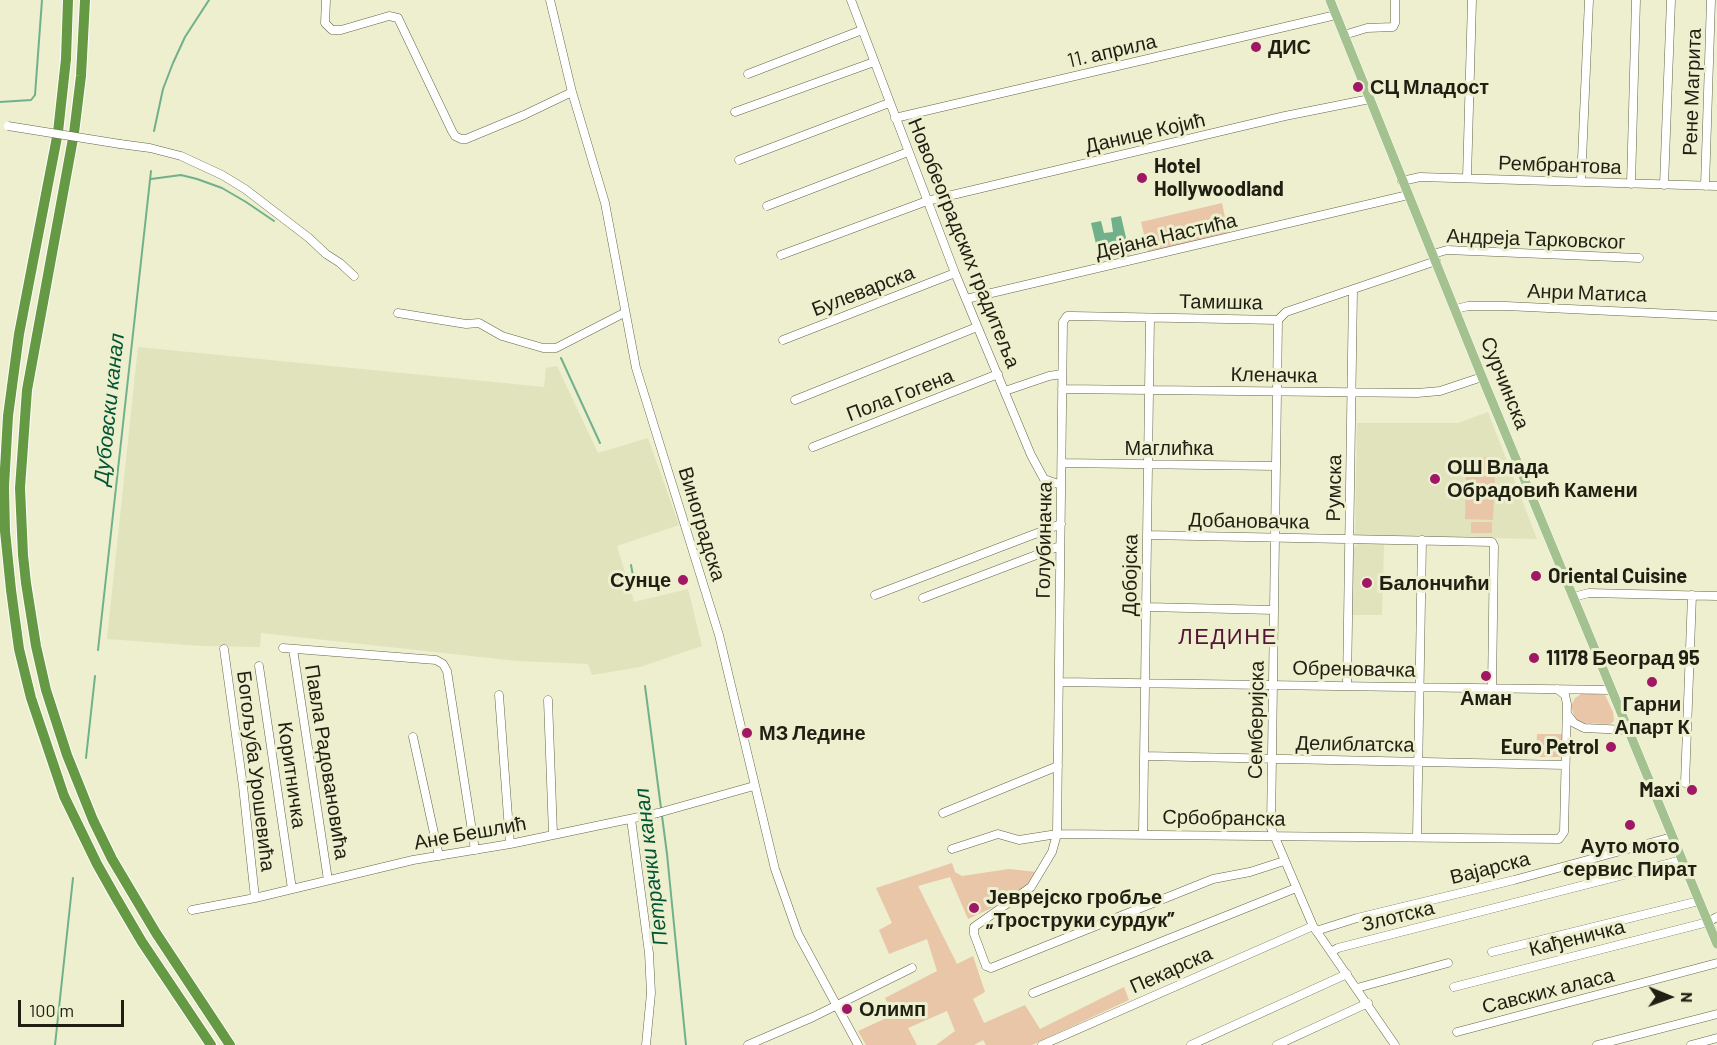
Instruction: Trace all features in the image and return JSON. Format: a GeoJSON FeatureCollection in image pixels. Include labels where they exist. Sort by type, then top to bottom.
{"type":"FeatureCollection","features":[{"type":"Feature","properties":{"kind":"highway"},"geometry":{"type":"LineString","coordinates":[[68,0],[66,59],[58,132],[19,334],[8,416],[4,498],[10,590],[31,698],[64,796],[115,896],[142,942],[210,1045]]}},
{"type":"Feature","properties":{"kind":"highway"},"geometry":{"type":"LineString","coordinates":[[85,0],[81,76],[74,133],[27,390],[21,488],[26,584],[46,690],[67,755],[93,820],[112,859],[156,933],[230,1045]]}},
{"type":"Feature","properties":{"kind":"main road","name":"Сурчинска"},"geometry":{"type":"LineString","coordinates":[[1330,0],[1482,377],[1717,944]]}},
{"type":"Feature","properties":{"kind":"street"},"geometry":{"type":"LineString","coordinates":[[326,0],[325,23],[332,30],[341,30],[390,16],[398,18],[453,133],[461,139],[524,115],[572,92]]}},
{"type":"Feature","properties":{"kind":"street","name":"Виноградска"},"geometry":{"type":"LineString","coordinates":[[550,0],[572,92],[604,203],[624,313],[645,401],[719,635],[775,869],[798,934],[858,1045]]}},
{"type":"Feature","properties":{"kind":"street","name":"Новобеоградских градитеља"},"geometry":{"type":"LineString","coordinates":[[850,0],[955,273],[1040,475],[1047,481],[1062,485]]}},
{"type":"Feature","properties":{"kind":"street"},"geometry":{"type":"LineString","coordinates":[[1344,35],[1367,28],[1393,27],[1395,0]]}},
{"type":"Feature","properties":{"kind":"street"},"geometry":{"type":"LineString","coordinates":[[1467,178],[1472,0]]}},
{"type":"Feature","properties":{"kind":"street"},"geometry":{"type":"LineString","coordinates":[[1581,182],[1589,0]]}},
{"type":"Feature","properties":{"kind":"street"},"geometry":{"type":"LineString","coordinates":[[1630,184],[1636,0]]}},
{"type":"Feature","properties":{"kind":"street"},"geometry":{"type":"LineString","coordinates":[[1664,185],[1671,0]]}},
{"type":"Feature","properties":{"kind":"street","name":"Рене Магрита"},"geometry":{"type":"LineString","coordinates":[[1705,186],[1711,0]]}},
{"type":"Feature","properties":{"kind":"street","name":"11. априла"},"geometry":{"type":"LineString","coordinates":[[895,118],[1336,15]]}},
{"type":"Feature","properties":{"kind":"street"},"geometry":{"type":"LineString","coordinates":[[748,74],[862,30]]}},
{"type":"Feature","properties":{"kind":"street"},"geometry":{"type":"LineString","coordinates":[[735,112],[874,62]]}},
{"type":"Feature","properties":{"kind":"street","name":"Данице Којић"},"geometry":{"type":"LineString","coordinates":[[781,255],[927,201],[1285,116],[1370,99]]}},
{"type":"Feature","properties":{"kind":"street"},"geometry":{"type":"LineString","coordinates":[[739,160],[890,103]]}},
{"type":"Feature","properties":{"kind":"street"},"geometry":{"type":"LineString","coordinates":[[4,125],[150,148],[181,156],[222,175],[245,189],[354,276]]}},
{"type":"Feature","properties":{"kind":"street"},"geometry":{"type":"LineString","coordinates":[[767,206],[908,152]]}},
{"type":"Feature","properties":{"kind":"street","name":"Рембрантова"},"geometry":{"type":"LineString","coordinates":[[1402,181],[1420,177],[1717,186]]}},
{"type":"Feature","properties":{"kind":"street","name":"Дејана Настића"},"geometry":{"type":"LineString","coordinates":[[966,299],[1408,195]]}},
{"type":"Feature","properties":{"kind":"street","name":"Андреја Тарковског"},"geometry":{"type":"LineString","coordinates":[[1434,257],[1442,250],[1457,250],[1639,258]]}},
{"type":"Feature","properties":{"kind":"street","name":"Тамишка"},"geometry":{"type":"LineString","coordinates":[[1066,316],[1278,320],[1286,312],[1353,290],[1434,257]]}},
{"type":"Feature","properties":{"kind":"street","name":"Булеварска"},"geometry":{"type":"LineString","coordinates":[[783,340],[955,273]]}},
{"type":"Feature","properties":{"kind":"street","name":"Румска"},"geometry":{"type":"LineString","coordinates":[[1347,686],[1353,290]]}},
{"type":"Feature","properties":{"kind":"street","name":"Анри Матиса"},"geometry":{"type":"LineString","coordinates":[[1456,309],[1468,306],[1506,306],[1717,316]]}},
{"type":"Feature","properties":{"kind":"street"},"geometry":{"type":"LineString","coordinates":[[398,313],[466,324],[479,323],[502,336],[543,348],[555,348],[624,313]]}},
{"type":"Feature","properties":{"kind":"street","name":"Голубиначка"},"geometry":{"type":"LineString","coordinates":[[1057,834],[1062,327],[1066,316]]}},
{"type":"Feature","properties":{"kind":"street","name":"Добојска"},"geometry":{"type":"LineString","coordinates":[[1143,834],[1150,318]]}},
{"type":"Feature","properties":{"kind":"street","name":"Семберијска"},"geometry":{"type":"LineString","coordinates":[[1278,320],[1271,823],[1284,861],[1314,928],[1368,1003],[1393,1044]]}},
{"type":"Feature","properties":{"kind":"street"},"geometry":{"type":"LineString","coordinates":[[795,400],[977,327]]}},
{"type":"Feature","properties":{"kind":"street","name":"Пола Гогена"},"geometry":{"type":"LineString","coordinates":[[813,447],[998,374]]}},
{"type":"Feature","properties":{"kind":"street"},"geometry":{"type":"LineString","coordinates":[[1005,391],[1049,375],[1062,375]]}},
{"type":"Feature","properties":{"kind":"street","name":"Кленачка"},"geometry":{"type":"LineString","coordinates":[[1062,389],[1432,392],[1446,390],[1482,377]]}},
{"type":"Feature","properties":{"kind":"street","name":"Маглићка"},"geometry":{"type":"LineString","coordinates":[[1062,464],[1276,466]]}},
{"type":"Feature","properties":{"kind":"street"},"geometry":{"type":"LineString","coordinates":[[875,595],[1061,524]]}},
{"type":"Feature","properties":{"kind":"street","name":"Добановачка"},"geometry":{"type":"LineString","coordinates":[[1147,535],[1494,543],[1492,688]]}},
{"type":"Feature","properties":{"kind":"street"},"geometry":{"type":"LineString","coordinates":[[1417,837],[1422,540]]}},
{"type":"Feature","properties":{"kind":"street"},"geometry":{"type":"LineString","coordinates":[[922,598],[1060,546]]}},
{"type":"Feature","properties":{"kind":"street"},"geometry":{"type":"LineString","coordinates":[[1573,597],[1588,593],[1717,596]]}},
{"type":"Feature","properties":{"kind":"street"},"geometry":{"type":"LineString","coordinates":[[1685,783],[1692,595]]}},
{"type":"Feature","properties":{"kind":"street"},"geometry":{"type":"LineString","coordinates":[[1146,607],[1274,610]]}},
{"type":"Feature","properties":{"kind":"street"},"geometry":{"type":"LineString","coordinates":[[283,648],[436,660],[443,664],[447,671],[476,850]]}},
{"type":"Feature","properties":{"kind":"street","name":"Богољуба Урошевића"},"geometry":{"type":"LineString","coordinates":[[224,649],[243,786],[255,898]]}},
{"type":"Feature","properties":{"kind":"street","name":"Павла Радовановића"},"geometry":{"type":"LineString","coordinates":[[293,649],[328,880]]}},
{"type":"Feature","properties":{"kind":"street","name":"Коритничка"},"geometry":{"type":"LineString","coordinates":[[260,666],[292,889]]}},
{"type":"Feature","properties":{"kind":"street","name":"Обреновачка"},"geometry":{"type":"LineString","coordinates":[[1059,682],[1611,690]]}},
{"type":"Feature","properties":{"kind":"street"},"geometry":{"type":"LineString","coordinates":[[1557,689],[1565,695],[1567,708],[1565,765]]}},
{"type":"Feature","properties":{"kind":"street"},"geometry":{"type":"LineString","coordinates":[[1567,708],[1577,689]]}},
{"type":"Feature","properties":{"kind":"street"},"geometry":{"type":"LineString","coordinates":[[499,695],[510,844]]}},
{"type":"Feature","properties":{"kind":"street"},"geometry":{"type":"LineString","coordinates":[[548,700],[553,834]]}},
{"type":"Feature","properties":{"kind":"street"},"geometry":{"type":"LineString","coordinates":[[1567,708],[1574,723],[1584,728]]}},
{"type":"Feature","properties":{"kind":"street"},"geometry":{"type":"LineString","coordinates":[[1566,743],[1572,732],[1584,728],[1627,730]]}},
{"type":"Feature","properties":{"kind":"street"},"geometry":{"type":"LineString","coordinates":[[413,737],[439,856]]}},
{"type":"Feature","properties":{"kind":"street","name":"Делиблатска"},"geometry":{"type":"LineString","coordinates":[[1144,756],[1565,765]]}},
{"type":"Feature","properties":{"kind":"street","name":"Србобранска"},"geometry":{"type":"LineString","coordinates":[[952,849],[994,834],[1019,840],[1057,834],[1143,834],[1556,840],[1561,838],[1564,832],[1565,765]]}},
{"type":"Feature","properties":{"kind":"street"},"geometry":{"type":"LineString","coordinates":[[943,813],[1058,766]]}},
{"type":"Feature","properties":{"kind":"street","name":"Ане Бешлић"},"geometry":{"type":"LineString","coordinates":[[192,910],[255,898],[413,860],[510,844],[631,819],[754,786]]}},
{"type":"Feature","properties":{"kind":"street"},"geometry":{"type":"LineString","coordinates":[[631,819],[649,953],[651,993],[646,1045]]}},
{"type":"Feature","properties":{"kind":"street"},"geometry":{"type":"LineString","coordinates":[[1057,834],[1053,852],[1031,887],[974,927],[974,934],[986,966],[991,968],[1213,879],[1250,872],[1284,861]]}},
{"type":"Feature","properties":{"kind":"street","name":"Вајарска"},"geometry":{"type":"LineString","coordinates":[[1314,928],[1514,880],[1672,837]]}},
{"type":"Feature","properties":{"kind":"street","name":"Злотска"},"geometry":{"type":"LineString","coordinates":[[1331,952],[1338,948],[1682,860]]}},
{"type":"Feature","properties":{"kind":"street"},"geometry":{"type":"LineString","coordinates":[[1033,993],[1296,888]]}},
{"type":"Feature","properties":{"kind":"street"},"geometry":{"type":"LineString","coordinates":[[1492,952],[1699,901]]}},
{"type":"Feature","properties":{"kind":"street","name":"Кађеничка"},"geometry":{"type":"LineString","coordinates":[[1454,987],[1708,922],[1717,917]]}},
{"type":"Feature","properties":{"kind":"street","name":"Пекарска"},"geometry":{"type":"LineString","coordinates":[[1042,1045],[1314,928]]}},
{"type":"Feature","properties":{"kind":"street"},"geometry":{"type":"LineString","coordinates":[[1357,988],[1448,963]]}},
{"type":"Feature","properties":{"kind":"street","name":"Савских аласа"},"geometry":{"type":"LineString","coordinates":[[1457,1032],[1717,963]]}},
{"type":"Feature","properties":{"kind":"street"},"geometry":{"type":"LineString","coordinates":[[748,1045],[758,1043],[912,968]]}},
{"type":"Feature","properties":{"kind":"street"},"geometry":{"type":"LineString","coordinates":[[1191,1045],[1347,974]]}},
{"type":"Feature","properties":{"kind":"street"},"geometry":{"type":"LineString","coordinates":[[1277,1045],[1368,1003]]}},
{"type":"Feature","properties":{"kind":"street"},"geometry":{"type":"LineString","coordinates":[[1597,1045],[1717,1014]]}},
{"type":"Feature","properties":{"kind":"street"},"geometry":{"type":"LineString","coordinates":[[1691,1045],[1717,1038]]}},
{"type":"Feature","properties":{"kind":"shaded area"},"geometry":{"type":"Polygon","coordinates":[[[1222,203],[1229,236],[1149,255],[1141,222],[1222,203]]]}},
{"type":"Feature","properties":{"kind":"shaded area"},"geometry":{"type":"Polygon","coordinates":[[[1121,216],[1130,255],[1120,258],[1116,243],[1107,245],[1110,259],[1100,261],[1091,223],[1101,221],[1104,233],[1113,232],[1111,218],[1121,216]]]}},
{"type":"Feature","properties":{"kind":"shaded area"},"geometry":{"type":"Polygon","coordinates":[[[138,347],[544,387],[546,368],[557,366],[598,453],[648,438],[679,525],[617,546],[634,602],[688,589],[702,646],[640,667],[592,675],[588,664],[517,661],[261,633],[260,647],[202,646],[107,639],[138,347]]]}},
{"type":"Feature","properties":{"kind":"shaded area","name":"ОШ Влада Обрадовић Камени"},"geometry":{"type":"Polygon","coordinates":[[[1488,412],[1537,539],[1355,535],[1357,423],[1458,423],[1488,412]]]}},
{"type":"Feature","properties":{"kind":"shaded area"},"geometry":{"type":"Polygon","coordinates":[[[1466,457],[1494,457],[1494,473],[1466,473],[1466,457]]]}},
{"type":"Feature","properties":{"kind":"shaded area"},"geometry":{"type":"Polygon","coordinates":[[[1466,475],[1495,476],[1493,520],[1465,519],[1466,475]]]}},
{"type":"Feature","properties":{"kind":"shaded area"},"geometry":{"type":"Polygon","coordinates":[[[1471,522],[1492,522],[1492,533],[1471,533],[1471,522]]]}},
{"type":"Feature","properties":{"kind":"shaded area","name":"Балончићи"},"geometry":{"type":"Polygon","coordinates":[[[1361,543],[1384,544],[1382,615],[1351,615],[1352,551],[1356,545],[1361,543]]]}},
{"type":"Feature","properties":{"kind":"shaded area"},"geometry":{"type":"Polygon","coordinates":[[[1583,693],[1605,695],[1613,712],[1614,721],[1610,724],[1582,723],[1575,718],[1571,706],[1575,698],[1583,693]]]}},
{"type":"Feature","properties":{"kind":"shaded area"},"geometry":{"type":"Polygon","coordinates":[[[1537,734],[1562,734],[1562,757],[1536,757],[1537,734]]]}},
{"type":"Feature","properties":{"kind":"shaded area"},"geometry":{"type":"Polygon","coordinates":[[[952,863],[955,872],[962,876],[1009,869],[1037,872],[1027,886],[1002,903],[968,919],[950,877],[918,886],[957,964],[973,956],[985,992],[973,999],[984,1023],[1025,1005],[1040,1029],[1124,987],[1129,1000],[1032,1045],[986,1045],[983,1040],[974,1045],[936,1045],[955,1031],[947,1011],[908,1028],[917,1045],[866,1045],[858,1031],[893,1015],[885,998],[937,971],[927,939],[889,954],[879,930],[892,923],[876,888],[952,863]]]}},
{"type":"Feature","properties":{"kind":"waterway"},"geometry":{"type":"LineString","coordinates":[[0,102],[31,100],[35,95],[42,0]]}},
{"type":"Feature","properties":{"kind":"waterway","name":"Дубовски канал"},"geometry":{"type":"LineString","coordinates":[[154,131],[163,89],[173,63],[185,37],[209,0]]}},
{"type":"Feature","properties":{"kind":"waterway","name":"Дубовски канал"},"geometry":{"type":"LineString","coordinates":[[98,650],[151,171]]}},
{"type":"Feature","properties":{"kind":"waterway"},"geometry":{"type":"LineString","coordinates":[[151,179],[181,175],[197,179],[222,188],[274,221]]}},
{"type":"Feature","properties":{"kind":"waterway"},"geometry":{"type":"LineString","coordinates":[[561,358],[600,443]]}},
{"type":"Feature","properties":{"kind":"waterway"},"geometry":{"type":"LineString","coordinates":[[631,565],[634,581]]}},
{"type":"Feature","properties":{"kind":"waterway","name":"Дубовски канал"},"geometry":{"type":"LineString","coordinates":[[86,758],[95,676]]}},
{"type":"Feature","properties":{"kind":"waterway","name":"Петрачки канал"},"geometry":{"type":"LineString","coordinates":[[645,686],[667,854],[686,1045]]}},
{"type":"Feature","properties":{"kind":"waterway","name":"Дубовски канал"},"geometry":{"type":"LineString","coordinates":[[55,1045],[73,878]]}},
{"type":"Feature","properties":{"kind":"place","name":"ДИС"},"geometry":{"type":"Point","coordinates":[1256,47]}},
{"type":"Feature","properties":{"kind":"place","name":"СЦ Младост"},"geometry":{"type":"Point","coordinates":[1358,87]}},
{"type":"Feature","properties":{"kind":"place","name":"Hotel Hollywoodland"},"geometry":{"type":"Point","coordinates":[1142,178]}},
{"type":"Feature","properties":{"kind":"place","name":"ОШ Влада Обрадовић Камени"},"geometry":{"type":"Point","coordinates":[1435,479]}},
{"type":"Feature","properties":{"kind":"place","name":"Oriental Cuisine"},"geometry":{"type":"Point","coordinates":[1536,576]}},
{"type":"Feature","properties":{"kind":"place","name":"Сунце"},"geometry":{"type":"Point","coordinates":[683,580]}},
{"type":"Feature","properties":{"kind":"place","name":"Балончићи"},"geometry":{"type":"Point","coordinates":[1367,583]}},
{"type":"Feature","properties":{"kind":"place","name":"11178 Београд 95"},"geometry":{"type":"Point","coordinates":[1534,658]}},
{"type":"Feature","properties":{"kind":"place","name":"Аман"},"geometry":{"type":"Point","coordinates":[1486,676]}},
{"type":"Feature","properties":{"kind":"place","name":"Гарни Апарт К"},"geometry":{"type":"Point","coordinates":[1652,682]}},
{"type":"Feature","properties":{"kind":"place","name":"МЗ Ледине"},"geometry":{"type":"Point","coordinates":[747,733]}},
{"type":"Feature","properties":{"kind":"place","name":"Euro Petrol"},"geometry":{"type":"Point","coordinates":[1611,747]}},
{"type":"Feature","properties":{"kind":"place","name":"Maxi"},"geometry":{"type":"Point","coordinates":[1692,790]}},
{"type":"Feature","properties":{"kind":"place","name":"Ауто мото сервис Пират"},"geometry":{"type":"Point","coordinates":[1630,825]}},
{"type":"Feature","properties":{"kind":"place","name":"Јеврејско гробље „Троструки сурдук”"},"geometry":{"type":"Point","coordinates":[974,908]}},
{"type":"Feature","properties":{"kind":"place","name":"Олимп"},"geometry":{"type":"Point","coordinates":[847,1009]}},
{"type":"Feature","properties":{"kind":"district","name":"ЛЕДИНЕ"},"geometry":{"type":"Point","coordinates":[1228,637]}}]}
